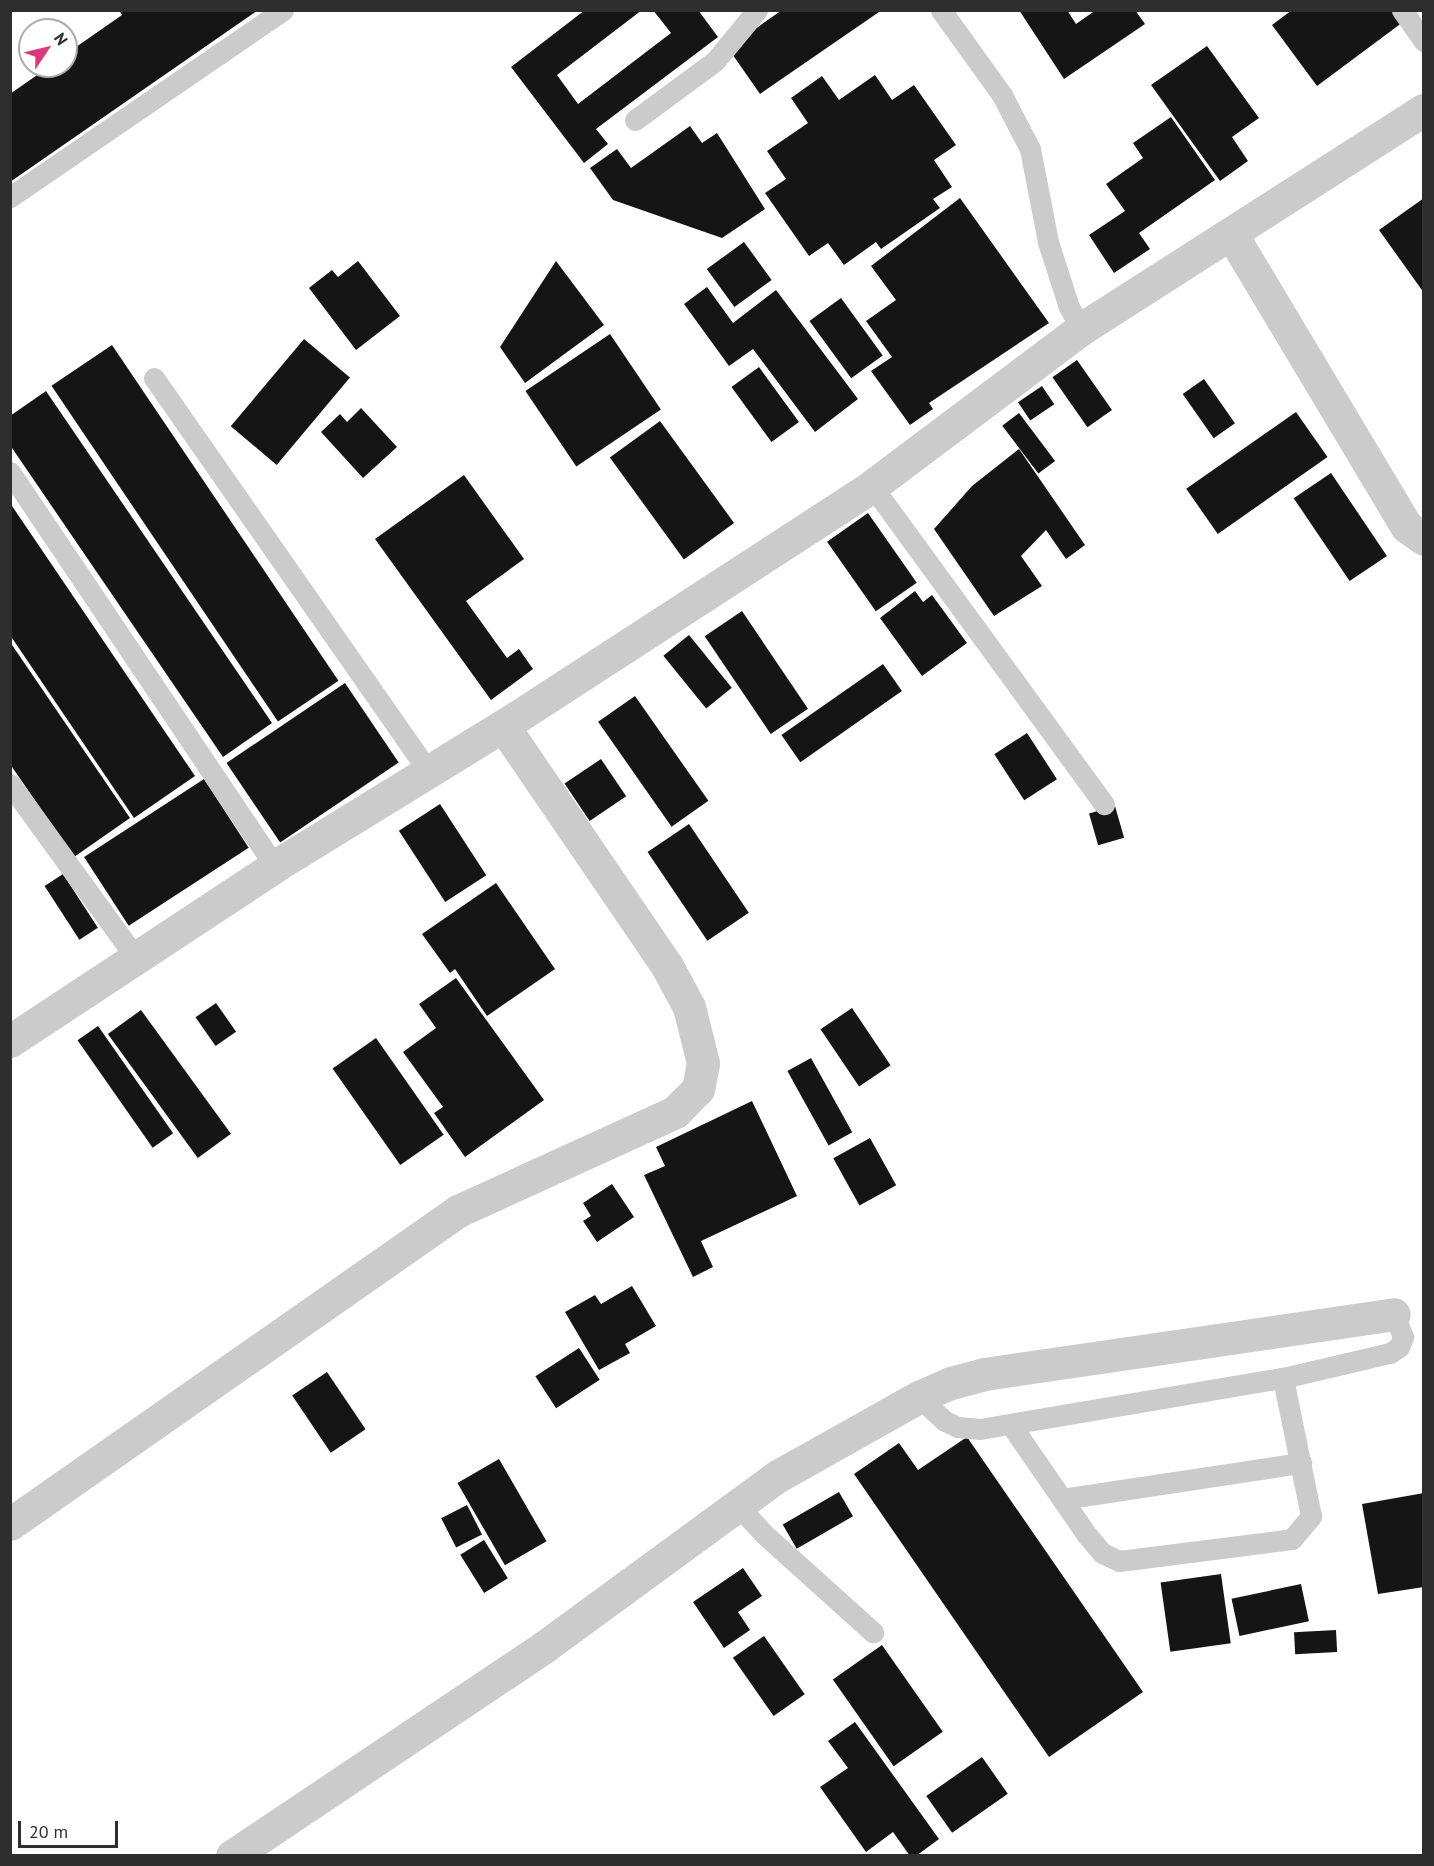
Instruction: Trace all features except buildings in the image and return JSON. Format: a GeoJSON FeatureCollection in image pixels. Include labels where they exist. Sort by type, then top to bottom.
{"type":"FeatureCollection","features":[{"type":"Feature","properties":{"kind":"street"},"geometry":{"type":"LineString","coordinates":[[10,1041],[275,866],[502,726],[872,486],[1081,329],[1232,235],[1424,110]]}},
{"type":"Feature","properties":{"kind":"street"},"geometry":{"type":"LineString","coordinates":[[1232,235],[1407,526],[1424,538]]}},
{"type":"Feature","properties":{"kind":"street"},"geometry":{"type":"LineString","coordinates":[[10,1524],[458,1211],[675,1112],[698,1089],[703,1063],[698,1040],[689,1007],[667,966],[502,726]]}},
{"type":"Feature","properties":{"kind":"street"},"geometry":{"type":"LineString","coordinates":[[232,1856],[544,1647],[778,1476],[919,1398],[951,1383],[984,1374],[1394,1314]]}},
{"type":"Feature","properties":{"kind":"lane"},"geometry":{"type":"LineString","coordinates":[[10,197],[283,10]]}},
{"type":"Feature","properties":{"kind":"lane"},"geometry":{"type":"LineString","coordinates":[[635,120],[715,61],[757,10]]}},
{"type":"Feature","properties":{"kind":"lane"},"geometry":{"type":"LineString","coordinates":[[941,10],[1002,94],[1030,149],[1048,242],[1069,307],[1081,329]]}},
{"type":"Feature","properties":{"kind":"lane"},"geometry":{"type":"LineString","coordinates":[[1402,10],[1424,41]]}},
{"type":"Feature","properties":{"kind":"lane"},"geometry":{"type":"LineString","coordinates":[[154,378],[428,770]]}},
{"type":"Feature","properties":{"kind":"lane"},"geometry":{"type":"LineString","coordinates":[[10,472],[275,866]]}},
{"type":"Feature","properties":{"kind":"lane"},"geometry":{"type":"LineString","coordinates":[[872,486],[1104,804]]}},
{"type":"Feature","properties":{"kind":"lane"},"geometry":{"type":"LineString","coordinates":[[10,784],[136,958]]}},
{"type":"Feature","properties":{"kind":"lane"},"geometry":{"type":"LineString","coordinates":[[919,1398],[945,1421],[958,1427],[1011,1425],[1282,1378],[1390,1353],[1399,1347],[1403,1337],[1394,1314]]}},
{"type":"Feature","properties":{"kind":"lane"},"geometry":{"type":"LineString","coordinates":[[1011,1425],[1102,1553],[1119,1562],[1292,1539],[1311,1516],[1282,1378]]}},
{"type":"Feature","properties":{"kind":"lane"},"geometry":{"type":"LineString","coordinates":[[1062,1499],[1301,1463]]}},
{"type":"Feature","properties":{"kind":"lane"},"geometry":{"type":"LineString","coordinates":[[738,1506],[764,1534],[873,1632]]}}]}
